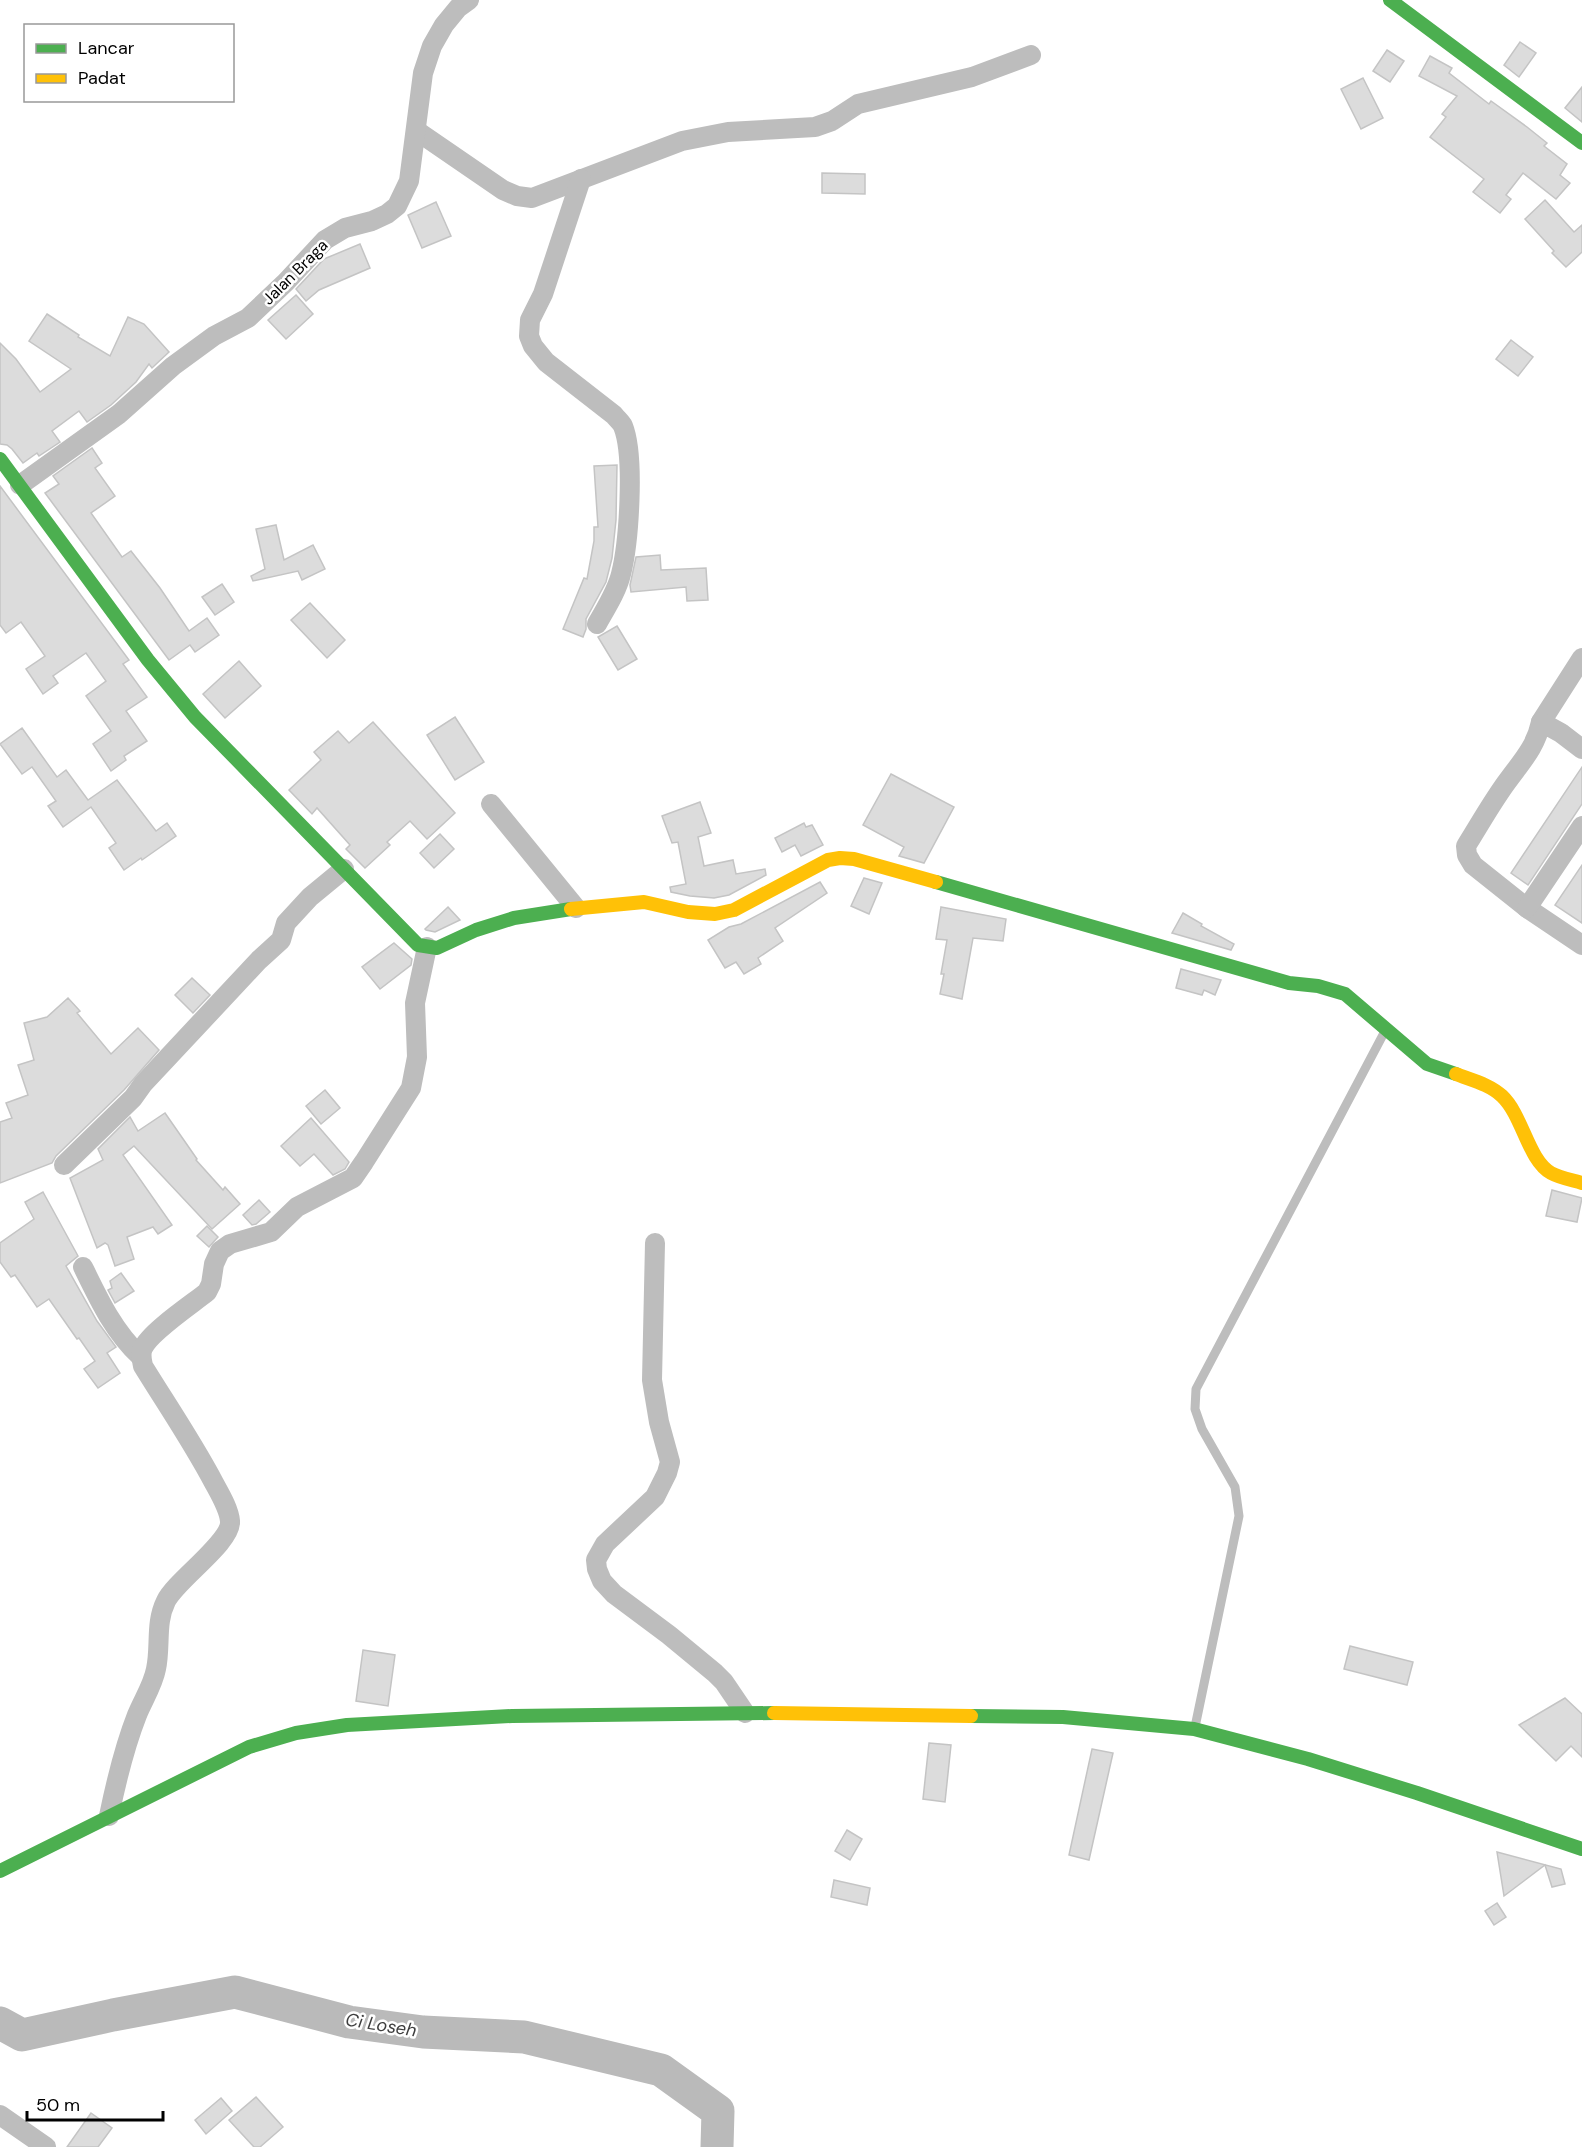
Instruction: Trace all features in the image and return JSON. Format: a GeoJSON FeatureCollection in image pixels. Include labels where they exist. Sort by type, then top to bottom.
{"type":"FeatureCollection","features":[{"type":"Feature","properties":{"kind":"street","name":"Jalan Braga"},"geometry":{"type":"LineString","coordinates":[[20,485],[119,414],[173,366],[214,336],[248,318],[326,240],[345,228],[372,221],[398,206],[409,181],[423,74],[432,46],[458,8],[469,0]]}},
{"type":"Feature","properties":{"kind":"street"},"geometry":{"type":"LineString","coordinates":[[1390,0],[1582,143]]}},
{"type":"Feature","properties":{"kind":"street"},"geometry":{"type":"LineString","coordinates":[[417,131],[486,180],[518,196],[532,198],[682,141],[728,132],[815,126],[832,121],[858,104],[972,77],[1031,55]]}},
{"type":"Feature","properties":{"kind":"street"},"geometry":{"type":"LineString","coordinates":[[581,179],[543,294],[530,320],[530,336],[533,346],[546,362],[614,415],[622,425],[624,433],[630,472],[627,534],[621,575],[597,624]]}},
{"type":"Feature","properties":{"kind":"street"},"geometry":{"type":"LineString","coordinates":[[0,459],[148,660],[195,717],[412,940],[427,947],[437,948],[476,930],[514,918],[576,908],[644,902],[688,912],[715,914],[734,910],[828,861],[840,858],[854,859],[1289,982],[1337,990],[1352,999],[1427,1064],[1485,1085],[1501,1095],[1514,1110],[1539,1162],[1551,1173],[1582,1183]]}},
{"type":"Feature","properties":{"kind":"street"},"geometry":{"type":"LineString","coordinates":[[1582,658],[1541,722],[1532,749],[1509,779],[1466,846],[1467,855],[1473,865],[1527,908],[1582,945]]}},
{"type":"Feature","properties":{"kind":"street"},"geometry":{"type":"LineString","coordinates":[[1541,722],[1582,749]]}},
{"type":"Feature","properties":{"kind":"street"},"geometry":{"type":"LineString","coordinates":[[491,804],[576,908]]}},
{"type":"Feature","properties":{"kind":"street"},"geometry":{"type":"LineString","coordinates":[[1527,908],[1582,826]]}},
{"type":"Feature","properties":{"kind":"street"},"geometry":{"type":"LineString","coordinates":[[64,1165],[133,1098],[143,1084],[279,943],[286,923],[310,897],[344,869]]}},
{"type":"Feature","properties":{"kind":"street"},"geometry":{"type":"LineString","coordinates":[[109,1816],[120,1764],[156,1669],[160,1620],[166,1601],[200,1562],[221,1544],[228,1532],[230,1521],[198,1452],[143,1366],[141,1357],[143,1346],[159,1329],[207,1292],[220,1251],[231,1244],[271,1232],[297,1207],[352,1178],[364,1162],[411,1088],[417,1057],[415,1003],[427,947]]}},
{"type":"Feature","properties":{"kind":"street"},"geometry":{"type":"LineString","coordinates":[[656,1243],[652,1371],[659,1422],[670,1462],[655,1497],[606,1544],[596,1560],[597,1569],[602,1581],[614,1594],[669,1635],[720,1678],[745,1713]]}},
{"type":"Feature","properties":{"kind":"street"},"geometry":{"type":"LineString","coordinates":[[83,1267],[111,1321],[129,1346],[141,1357]]}},
{"type":"Feature","properties":{"kind":"street"},"geometry":{"type":"LineString","coordinates":[[0,1870],[249,1747],[296,1732],[347,1725],[512,1716],[745,1713],[1063,1717],[1194,1730],[1319,1762],[1582,1849]]}},
{"type":"Feature","properties":{"kind":"street"},"geometry":{"type":"LineString","coordinates":[[0,2115],[46,2147]]}},
{"type":"Feature","properties":{"kind":"lane"},"geometry":{"type":"LineString","coordinates":[[1194,1730],[1239,1516],[1235,1487],[1202,1429],[1195,1409],[1196,1389],[1386,1029]]}},
{"type":"Feature","properties":{"kind":"building"},"geometry":{"type":"Polygon","coordinates":[[[1520,42],[1536,53],[1519,77],[1504,65],[1520,42]]]}},
{"type":"Feature","properties":{"kind":"building"},"geometry":{"type":"Polygon","coordinates":[[[1387,50],[1404,61],[1390,82],[1373,71],[1387,50]]]}},
{"type":"Feature","properties":{"kind":"building"},"geometry":{"type":"Polygon","coordinates":[[[1430,56],[1452,68],[1449,73],[1489,104],[1491,101],[1527,127],[1547,143],[1544,146],[1567,164],[1560,175],[1570,183],[1556,199],[1523,173],[1506,195],[1511,199],[1500,213],[1473,192],[1484,179],[1430,137],[1446,117],[1442,114],[1457,96],[1419,76],[1430,56]]]}},
{"type":"Feature","properties":{"kind":"building"},"geometry":{"type":"Polygon","coordinates":[[[1363,78],[1383,118],[1361,129],[1341,89],[1363,78]]]}},
{"type":"Feature","properties":{"kind":"building"},"geometry":{"type":"Polygon","coordinates":[[[1582,87],[1582,122],[1565,108],[1582,87]]]}},
{"type":"Feature","properties":{"kind":"building"},"geometry":{"type":"Polygon","coordinates":[[[822,173],[865,174],[865,194],[822,193],[822,173]]]}},
{"type":"Feature","properties":{"kind":"building"},"geometry":{"type":"Polygon","coordinates":[[[1545,200],[1574,232],[1582,225],[1582,252],[1566,267],[1525,219],[1545,200]]]}},
{"type":"Feature","properties":{"kind":"building"},"geometry":{"type":"Polygon","coordinates":[[[436,202],[451,236],[422,248],[408,215],[436,202]]]}},
{"type":"Feature","properties":{"kind":"building"},"geometry":{"type":"Polygon","coordinates":[[[360,244],[370,268],[319,290],[306,301],[296,289],[324,259],[360,244]]]}},
{"type":"Feature","properties":{"kind":"building"},"geometry":{"type":"Polygon","coordinates":[[[296,295],[313,314],[286,339],[268,320],[296,295]]]}},
{"type":"Feature","properties":{"kind":"building"},"geometry":{"type":"Polygon","coordinates":[[[47,314],[79,335],[78,337],[110,356],[128,317],[144,324],[169,352],[152,368],[149,364],[136,382],[111,405],[87,422],[79,411],[52,431],[60,442],[39,456],[37,453],[23,463],[12,449],[0,444],[0,343],[16,359],[40,392],[71,369],[29,341],[47,314]]]}},
{"type":"Feature","properties":{"kind":"building"},"geometry":{"type":"Polygon","coordinates":[[[1511,340],[1533,357],[1518,376],[1496,359],[1511,340]]]}},
{"type":"Feature","properties":{"kind":"building"},"geometry":{"type":"Polygon","coordinates":[[[92,448],[102,463],[95,468],[115,496],[91,513],[122,557],[131,551],[189,631],[207,618],[219,635],[195,652],[190,645],[169,660],[45,493],[59,484],[53,476],[92,448]]]}},
{"type":"Feature","properties":{"kind":"building"},"geometry":{"type":"Polygon","coordinates":[[[617,465],[616,520],[612,558],[606,582],[586,619],[583,637],[563,629],[584,578],[587,579],[594,541],[594,527],[598,527],[594,466],[617,465]]]}},
{"type":"Feature","properties":{"kind":"building"},"geometry":{"type":"Polygon","coordinates":[[[0,486],[129,660],[123,664],[147,697],[126,711],[147,741],[124,756],[126,760],[111,771],[93,744],[111,731],[86,696],[106,681],[86,653],[53,676],[58,683],[43,694],[26,669],[45,656],[21,622],[6,633],[0,625],[0,486]]]}},
{"type":"Feature","properties":{"kind":"building"},"geometry":{"type":"Polygon","coordinates":[[[276,525],[284,560],[313,545],[325,569],[302,580],[298,571],[253,581],[251,576],[265,569],[256,529],[276,525]]]}},
{"type":"Feature","properties":{"kind":"building"},"geometry":{"type":"Polygon","coordinates":[[[660,555],[661,570],[706,568],[708,600],[687,601],[686,587],[631,592],[630,585],[636,557],[660,555]]]}},
{"type":"Feature","properties":{"kind":"building"},"geometry":{"type":"Polygon","coordinates":[[[222,584],[234,602],[215,615],[202,597],[222,584]]]}},
{"type":"Feature","properties":{"kind":"building"},"geometry":{"type":"Polygon","coordinates":[[[310,603],[345,640],[327,658],[291,620],[310,603]]]}},
{"type":"Feature","properties":{"kind":"building"},"geometry":{"type":"Polygon","coordinates":[[[617,626],[637,659],[618,670],[598,637],[617,626]]]}},
{"type":"Feature","properties":{"kind":"building"},"geometry":{"type":"Polygon","coordinates":[[[239,661],[261,686],[225,718],[203,694],[239,661]]]}},
{"type":"Feature","properties":{"kind":"building"},"geometry":{"type":"Polygon","coordinates":[[[455,717],[484,762],[455,780],[427,735],[455,717]]]}},
{"type":"Feature","properties":{"kind":"building"},"geometry":{"type":"Polygon","coordinates":[[[373,722],[455,813],[427,839],[410,821],[387,842],[390,845],[365,868],[346,849],[350,845],[317,808],[312,814],[289,790],[321,760],[314,752],[338,731],[349,743],[373,722]]]}},
{"type":"Feature","properties":{"kind":"building"},"geometry":{"type":"Polygon","coordinates":[[[22,728],[57,777],[66,770],[88,800],[117,780],[156,831],[167,823],[176,836],[124,870],[109,848],[116,843],[91,807],[63,827],[48,806],[56,801],[32,767],[22,774],[0,744],[22,728]]]}},
{"type":"Feature","properties":{"kind":"building"},"geometry":{"type":"Polygon","coordinates":[[[1582,767],[1582,804],[1528,885],[1511,873],[1582,767]]]}},
{"type":"Feature","properties":{"kind":"building"},"geometry":{"type":"Polygon","coordinates":[[[891,774],[954,807],[924,863],[899,856],[904,847],[863,825],[891,774]]]}},
{"type":"Feature","properties":{"kind":"building"},"geometry":{"type":"Polygon","coordinates":[[[700,802],[711,833],[698,837],[704,866],[733,860],[736,874],[765,869],[766,875],[729,895],[714,898],[671,892],[670,887],[686,884],[678,842],[672,843],[662,816],[700,802]]]}},
{"type":"Feature","properties":{"kind":"building"},"geometry":{"type":"Polygon","coordinates":[[[804,823],[806,827],[812,825],[823,845],[801,856],[795,845],[782,852],[775,838],[804,823]]]}},
{"type":"Feature","properties":{"kind":"building"},"geometry":{"type":"Polygon","coordinates":[[[440,834],[454,849],[434,868],[420,853],[440,834]]]}},
{"type":"Feature","properties":{"kind":"building"},"geometry":{"type":"Polygon","coordinates":[[[1582,865],[1582,923],[1555,905],[1582,865]]]}},
{"type":"Feature","properties":{"kind":"building"},"geometry":{"type":"Polygon","coordinates":[[[864,878],[882,883],[869,914],[851,906],[864,878]]]}},
{"type":"Feature","properties":{"kind":"building"},"geometry":{"type":"Polygon","coordinates":[[[820,882],[827,893],[775,928],[783,941],[758,958],[761,964],[744,974],[736,962],[725,968],[708,940],[729,927],[741,924],[820,882]]]}},
{"type":"Feature","properties":{"kind":"building"},"geometry":{"type":"Polygon","coordinates":[[[448,907],[460,920],[435,932],[425,929],[448,907]]]}},
{"type":"Feature","properties":{"kind":"building"},"geometry":{"type":"Polygon","coordinates":[[[941,907],[1006,919],[1003,941],[973,938],[962,999],[940,994],[947,940],[936,939],[941,907]]]}},
{"type":"Feature","properties":{"kind":"building"},"geometry":{"type":"Polygon","coordinates":[[[1183,913],[1234,944],[1231,950],[1172,933],[1183,913]]]}},
{"type":"Feature","properties":{"kind":"building"},"geometry":{"type":"Polygon","coordinates":[[[394,943],[412,959],[411,965],[380,989],[362,967],[394,943]]]}},
{"type":"Feature","properties":{"kind":"building"},"geometry":{"type":"Polygon","coordinates":[[[1181,969],[1221,980],[1215,995],[1204,990],[1202,995],[1176,988],[1181,969]]]}},
{"type":"Feature","properties":{"kind":"building"},"geometry":{"type":"Polygon","coordinates":[[[192,978],[210,995],[193,1013],[175,995],[192,978]]]}},
{"type":"Feature","properties":{"kind":"building"},"geometry":{"type":"Polygon","coordinates":[[[68,998],[80,1011],[77,1013],[111,1054],[138,1028],[159,1050],[124,1090],[56,1156],[52,1163],[0,1183],[0,1122],[12,1118],[6,1103],[28,1095],[18,1065],[34,1060],[24,1023],[47,1017],[68,998]]]}},
{"type":"Feature","properties":{"kind":"building"},"geometry":{"type":"Polygon","coordinates":[[[325,1090],[340,1108],[321,1124],[306,1106],[325,1090]]]}},
{"type":"Feature","properties":{"kind":"building"},"geometry":{"type":"Polygon","coordinates":[[[165,1113],[196,1160],[223,1190],[225,1187],[240,1204],[212,1229],[134,1146],[123,1155],[172,1225],[158,1234],[153,1227],[127,1237],[134,1259],[115,1266],[108,1245],[105,1243],[97,1248],[70,1178],[103,1160],[98,1149],[130,1117],[138,1131],[165,1113]]]}},
{"type":"Feature","properties":{"kind":"building"},"geometry":{"type":"Polygon","coordinates":[[[311,1118],[349,1162],[345,1169],[333,1175],[314,1154],[300,1166],[281,1146],[311,1118]]]}},
{"type":"Feature","properties":{"kind":"building"},"geometry":{"type":"Polygon","coordinates":[[[1552,1190],[1582,1198],[1577,1222],[1546,1216],[1552,1190]]]}},
{"type":"Feature","properties":{"kind":"building"},"geometry":{"type":"Polygon","coordinates":[[[43,1192],[78,1256],[66,1266],[97,1321],[116,1347],[107,1353],[120,1373],[98,1388],[84,1369],[95,1361],[49,1299],[37,1307],[15,1275],[11,1277],[0,1262],[0,1243],[34,1219],[25,1202],[43,1192]]]}},
{"type":"Feature","properties":{"kind":"building"},"geometry":{"type":"Polygon","coordinates":[[[259,1200],[270,1212],[252,1225],[243,1215],[259,1200]]]}},
{"type":"Feature","properties":{"kind":"building"},"geometry":{"type":"Polygon","coordinates":[[[207,1226],[218,1237],[209,1247],[197,1236],[207,1226]]]}},
{"type":"Feature","properties":{"kind":"building"},"geometry":{"type":"Polygon","coordinates":[[[121,1273],[134,1291],[115,1303],[108,1290],[112,1288],[110,1281],[121,1273]]]}},
{"type":"Feature","properties":{"kind":"building"},"geometry":{"type":"Polygon","coordinates":[[[1350,1646],[1413,1662],[1407,1685],[1344,1669],[1350,1646]]]}},
{"type":"Feature","properties":{"kind":"building"},"geometry":{"type":"Polygon","coordinates":[[[363,1650],[395,1655],[388,1706],[356,1701],[363,1650]]]}},
{"type":"Feature","properties":{"kind":"building"},"geometry":{"type":"Polygon","coordinates":[[[1565,1698],[1582,1714],[1582,1757],[1571,1746],[1556,1761],[1519,1725],[1565,1698]]]}},
{"type":"Feature","properties":{"kind":"building"},"geometry":{"type":"Polygon","coordinates":[[[929,1743],[951,1745],[945,1802],[923,1799],[929,1743]]]}},
{"type":"Feature","properties":{"kind":"building"},"geometry":{"type":"Polygon","coordinates":[[[1092,1749],[1113,1753],[1089,1860],[1069,1855],[1092,1749]]]}},
{"type":"Feature","properties":{"kind":"building"},"geometry":{"type":"Polygon","coordinates":[[[847,1830],[862,1839],[850,1860],[835,1851],[847,1830]]]}},
{"type":"Feature","properties":{"kind":"building"},"geometry":{"type":"Polygon","coordinates":[[[1497,1852],[1561,1869],[1565,1884],[1552,1887],[1545,1865],[1504,1896],[1497,1852]]]}},
{"type":"Feature","properties":{"kind":"building"},"geometry":{"type":"Polygon","coordinates":[[[834,1880],[870,1888],[867,1905],[831,1897],[834,1880]]]}},
{"type":"Feature","properties":{"kind":"building"},"geometry":{"type":"Polygon","coordinates":[[[1497,1903],[1506,1917],[1494,1925],[1485,1911],[1497,1903]]]}},
{"type":"Feature","properties":{"kind":"building"},"geometry":{"type":"Polygon","coordinates":[[[256,2097],[283,2127],[260,2147],[254,2147],[229,2120],[256,2097]]]}},
{"type":"Feature","properties":{"kind":"building"},"geometry":{"type":"Polygon","coordinates":[[[221,2098],[232,2111],[206,2134],[195,2120],[221,2098]]]}},
{"type":"Feature","properties":{"kind":"building"},"geometry":{"type":"Polygon","coordinates":[[[91,2113],[112,2128],[98,2147],[67,2147],[91,2113]]]}},
{"type":"Feature","properties":{"kind":"waterway","name":"Ci Loseh"},"geometry":{"type":"LineString","coordinates":[[0,2023],[22,2035],[235,1992],[349,2022],[423,2032],[524,2037],[661,2070],[718,2111],[717,2147]]}},
{"type":"Feature","properties":{"kind":"traffic: fast"},"geometry":{"type":"LineString","coordinates":[[1390,0],[1582,143]]}},
{"type":"Feature","properties":{"kind":"traffic: fast"},"geometry":{"type":"LineString","coordinates":[[0,459],[148,660],[195,717],[418,945],[437,948],[476,930],[514,918],[571,909]]}},
{"type":"Feature","properties":{"kind":"traffic: fast"},"geometry":{"type":"LineString","coordinates":[[936,882],[1289,983],[1318,986],[1345,994],[1427,1064],[1456,1074]]}},
{"type":"Feature","properties":{"kind":"traffic: fast"},"geometry":{"type":"LineString","coordinates":[[0,1871],[249,1747],[296,1733],[347,1725],[512,1716],[774,1713]]}},
{"type":"Feature","properties":{"kind":"traffic: fast"},"geometry":{"type":"LineString","coordinates":[[971,1716],[1063,1717],[1194,1729],[1308,1759],[1582,1849]]}},
{"type":"Feature","properties":{"kind":"traffic: slow"},"geometry":{"type":"LineString","coordinates":[[571,909],[644,902],[688,912],[715,914],[734,910],[828,860],[840,858],[854,859],[936,882]]}},
{"type":"Feature","properties":{"kind":"traffic: slow"},"geometry":{"type":"LineString","coordinates":[[1456,1074],[1486,1085],[1502,1096],[1543,1167],[1562,1178],[1582,1183]]}},
{"type":"Feature","properties":{"kind":"traffic: slow"},"geometry":{"type":"LineString","coordinates":[[774,1713],[971,1716]]}}]}
